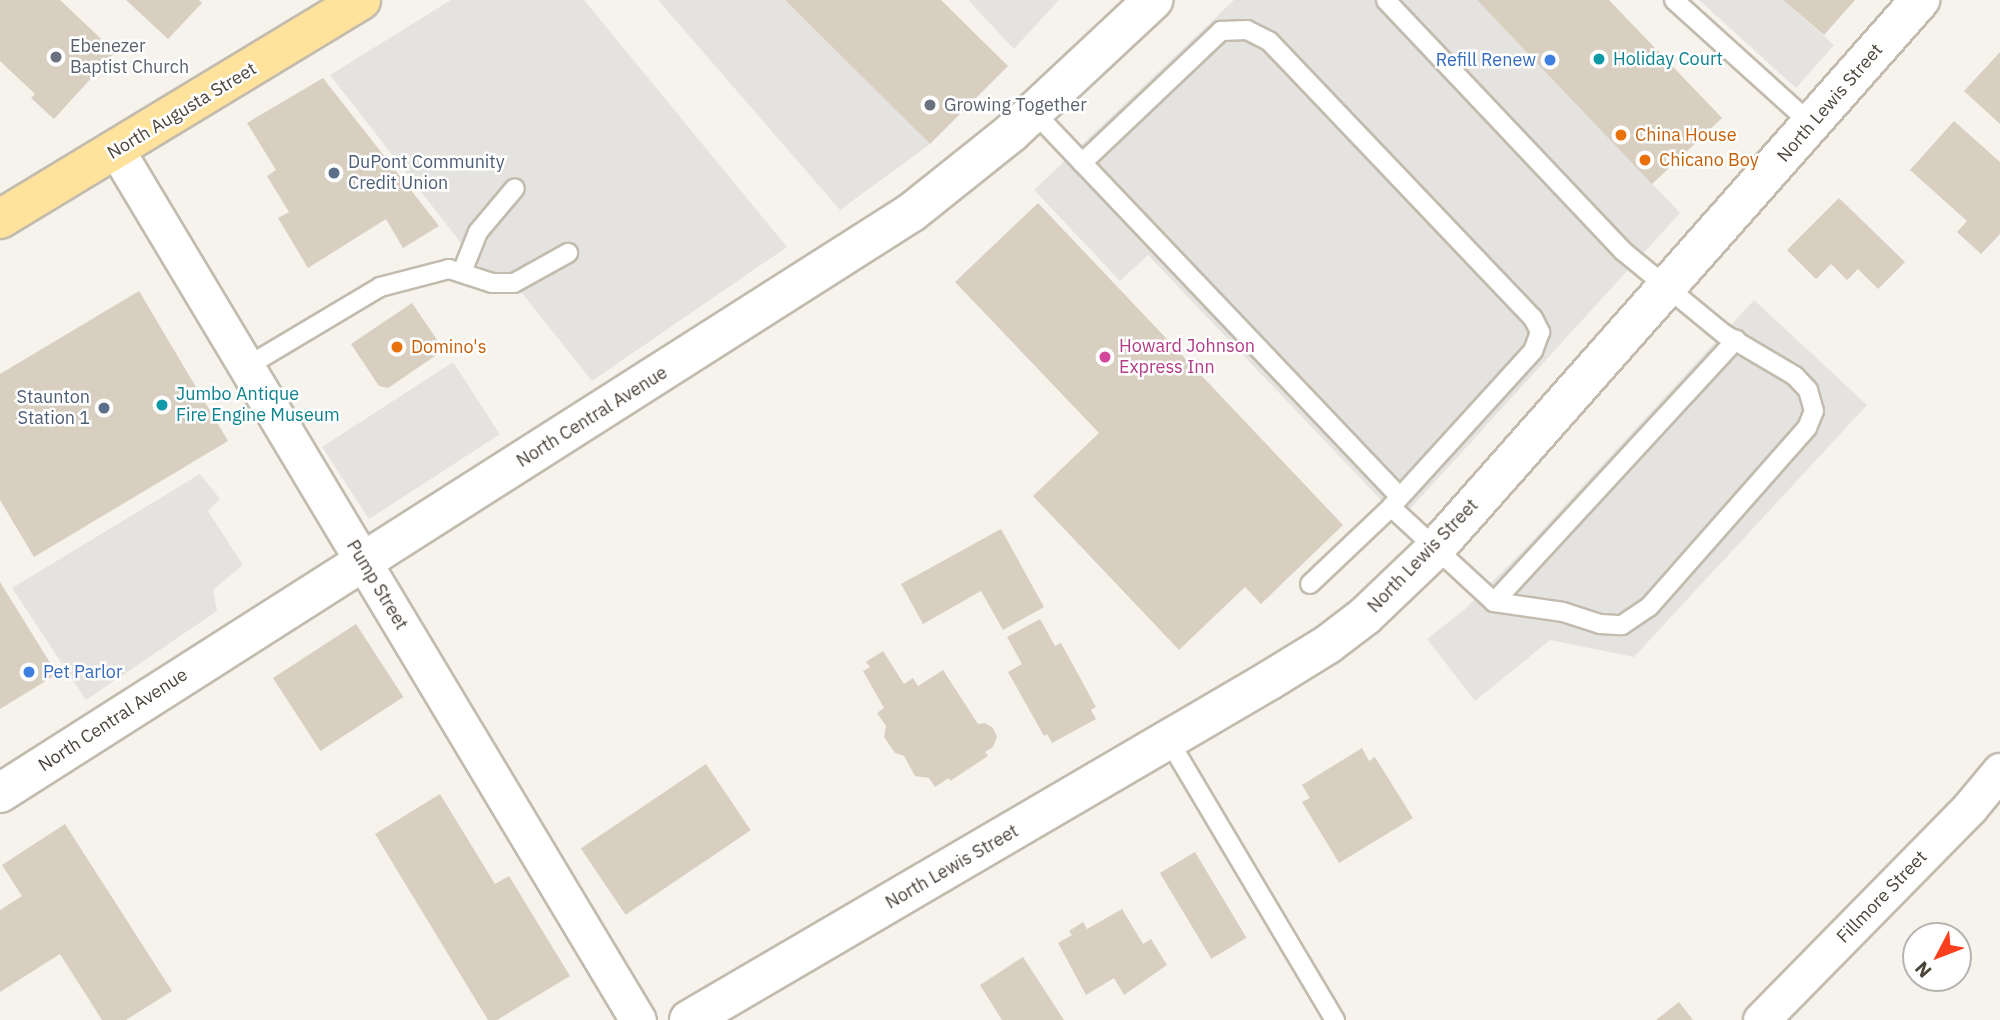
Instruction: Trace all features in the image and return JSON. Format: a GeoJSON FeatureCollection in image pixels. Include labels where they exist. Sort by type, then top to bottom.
{"type":"FeatureCollection","features":[{"type":"Feature","properties":{"kind":"main road","name":"North Augusta Street"},"geometry":{"type":"LineString","coordinates":[[0,219],[117,151],[361,0]]}},
{"type":"Feature","properties":{"kind":"street","name":"North Central Avenue"},"geometry":{"type":"LineString","coordinates":[[0,793],[892,226],[985,156],[1153,0]]}},
{"type":"Feature","properties":{"kind":"street","name":"North Lewis Street"},"geometry":{"type":"LineString","coordinates":[[689,1020],[1327,645],[1395,590],[1435,549],[1668,288],[1920,0]]}},
{"type":"Feature","properties":{"kind":"street","name":"Pump Street"},"geometry":{"type":"LineString","coordinates":[[117,151],[638,1020]]}},
{"type":"Feature","properties":{"kind":"street","name":"Fillmore Street"},"geometry":{"type":"LineString","coordinates":[[1761,1020],[1970,807],[2000,771]]}},
{"type":"Feature","properties":{"kind":"lane"},"geometry":{"type":"LineString","coordinates":[[1034,111],[1395,502],[1435,549],[1494,602],[1563,612],[1600,624],[1622,625],[1649,607],[1807,428],[1814,411],[1808,390],[1795,376],[1736,341],[1623,251],[1386,0]]}},
{"type":"Feature","properties":{"kind":"lane"},"geometry":{"type":"LineString","coordinates":[[1674,0],[1811,124]]}},
{"type":"Feature","properties":{"kind":"lane"},"geometry":{"type":"LineString","coordinates":[[1082,163],[1221,31],[1247,30],[1269,41],[1533,318],[1540,332],[1533,351],[1395,502],[1310,584]]}},
{"type":"Feature","properties":{"kind":"lane"},"geometry":{"type":"LineString","coordinates":[[462,272],[478,232],[516,188]]}},
{"type":"Feature","properties":{"kind":"lane"},"geometry":{"type":"LineString","coordinates":[[246,367],[380,287],[449,270],[492,283],[514,283],[568,253]]}},
{"type":"Feature","properties":{"kind":"lane"},"geometry":{"type":"LineString","coordinates":[[1494,602],[1736,341]]}},
{"type":"Feature","properties":{"kind":"lane"},"geometry":{"type":"LineString","coordinates":[[1168,739],[1335,1020]]}},
{"type":"Feature","properties":{"kind":"shaded area"},"geometry":{"type":"Polygon","coordinates":[[[451,0],[584,0],[787,247],[592,381],[514,283],[492,283],[330,75],[451,0]]]}},
{"type":"Feature","properties":{"kind":"shaded area"},"geometry":{"type":"Polygon","coordinates":[[[658,0],[785,0],[930,144],[840,210],[658,0]]]}},
{"type":"Feature","properties":{"kind":"shaded area"},"geometry":{"type":"Polygon","coordinates":[[[968,0],[1059,0],[1014,49],[968,0]]]}},
{"type":"Feature","properties":{"kind":"shaded area"},"geometry":{"type":"Polygon","coordinates":[[[1234,0],[1477,0],[1680,213],[1400,520],[1148,255],[1120,281],[1034,190],[1234,0]]]}},
{"type":"Feature","properties":{"kind":"shaded area"},"geometry":{"type":"Polygon","coordinates":[[[1699,0],[1783,0],[1834,45],[1796,88],[1699,0]]]}},
{"type":"Feature","properties":{"kind":"shaded area"},"geometry":{"type":"Polygon","coordinates":[[[1754,300],[1867,405],[1634,657],[1550,640],[1475,701],[1427,639],[1465,609],[1522,552],[1754,300]]]}},
{"type":"Feature","properties":{"kind":"shaded area"},"geometry":{"type":"Polygon","coordinates":[[[453,362],[500,434],[369,519],[322,447],[453,362]]]}},
{"type":"Feature","properties":{"kind":"shaded area"},"geometry":{"type":"Polygon","coordinates":[[[200,474],[220,499],[208,511],[243,565],[213,590],[217,611],[86,700],[12,588],[200,474]]]}},
{"type":"Feature","properties":{"kind":"building","name":"Ebenezer Baptist Church"},"geometry":{"type":"Polygon","coordinates":[[[0,0],[60,0],[115,52],[54,119],[31,98],[35,94],[0,61],[0,0]]]}},
{"type":"Feature","properties":{"kind":"building"},"geometry":{"type":"Polygon","coordinates":[[[126,0],[199,0],[202,3],[168,39],[126,0]]]}},
{"type":"Feature","properties":{"kind":"building","name":"Growing Together"},"geometry":{"type":"Polygon","coordinates":[[[785,0],[941,0],[1008,66],[930,144],[785,0]]]}},
{"type":"Feature","properties":{"kind":"building","name":"Holiday Court"},"geometry":{"type":"Polygon","coordinates":[[[1477,0],[1609,0],[1722,118],[1652,184],[1477,0]]]}},
{"type":"Feature","properties":{"kind":"building"},"geometry":{"type":"Polygon","coordinates":[[[1783,0],[1855,0],[1824,35],[1783,0]]]}},
{"type":"Feature","properties":{"kind":"building"},"geometry":{"type":"Polygon","coordinates":[[[2000,52],[2000,124],[1964,91],[2000,52]]]}},
{"type":"Feature","properties":{"kind":"building","name":"DuPont Community Credit Union"},"geometry":{"type":"Polygon","coordinates":[[[323,78],[439,226],[403,248],[386,219],[308,268],[278,218],[289,212],[267,176],[276,170],[247,123],[323,78]]]}},
{"type":"Feature","properties":{"kind":"building"},"geometry":{"type":"Polygon","coordinates":[[[1954,121],[2000,162],[2000,234],[1981,254],[1957,232],[1967,221],[1910,170],[1954,121]]]}},
{"type":"Feature","properties":{"kind":"building"},"geometry":{"type":"Polygon","coordinates":[[[1839,198],[1905,262],[1878,289],[1858,269],[1847,280],[1831,264],[1816,279],[1787,250],[1839,198]]]}},
{"type":"Feature","properties":{"kind":"building","name":"Howard Johnson Express Inn"},"geometry":{"type":"Polygon","coordinates":[[[1038,203],[1343,525],[1261,604],[1245,587],[1179,650],[1033,496],[1099,433],[955,282],[1038,203]]]}},
{"type":"Feature","properties":{"kind":"building","name":"Staunton Station 1"},"geometry":{"type":"Polygon","coordinates":[[[139,291],[228,441],[34,557],[0,500],[0,374],[139,291]]]}},
{"type":"Feature","properties":{"kind":"building","name":"Domino's"},"geometry":{"type":"Polygon","coordinates":[[[412,303],[444,350],[388,388],[379,386],[351,344],[412,303]]]}},
{"type":"Feature","properties":{"kind":"building"},"geometry":{"type":"Polygon","coordinates":[[[1001,529],[1044,607],[1003,630],[981,591],[923,624],[901,584],[1001,529]]]}},
{"type":"Feature","properties":{"kind":"building"},"geometry":{"type":"Polygon","coordinates":[[[0,582],[57,674],[0,709],[0,582]]]}},
{"type":"Feature","properties":{"kind":"building"},"geometry":{"type":"Polygon","coordinates":[[[1040,619],[1055,646],[1061,643],[1096,707],[1091,710],[1096,719],[1052,743],[1047,734],[1044,736],[1008,672],[1022,664],[1007,637],[1040,619]]]}},
{"type":"Feature","properties":{"kind":"building"},"geometry":{"type":"Polygon","coordinates":[[[356,624],[403,697],[320,751],[273,678],[356,624]]]}},
{"type":"Feature","properties":{"kind":"building"},"geometry":{"type":"Polygon","coordinates":[[[883,651],[904,684],[913,678],[918,686],[943,670],[978,724],[985,723],[993,728],[997,737],[993,747],[985,752],[988,756],[950,781],[949,778],[935,787],[929,778],[915,776],[904,756],[895,753],[884,737],[886,726],[877,713],[884,708],[863,671],[870,667],[866,662],[883,651]]]}},
{"type":"Feature","properties":{"kind":"building"},"geometry":{"type":"Polygon","coordinates":[[[1362,748],[1369,761],[1375,757],[1413,818],[1339,863],[1302,802],[1310,798],[1302,785],[1362,748]]]}},
{"type":"Feature","properties":{"kind":"building"},"geometry":{"type":"Polygon","coordinates":[[[706,764],[751,830],[626,915],[581,848],[706,764]]]}},
{"type":"Feature","properties":{"kind":"building"},"geometry":{"type":"Polygon","coordinates":[[[440,794],[495,884],[509,876],[570,976],[497,1020],[488,1020],[375,834],[440,794]]]}},
{"type":"Feature","properties":{"kind":"building"},"geometry":{"type":"Polygon","coordinates":[[[65,824],[172,991],[126,1020],[102,1020],[60,954],[0,992],[0,910],[22,896],[2,865],[65,824]]]}},
{"type":"Feature","properties":{"kind":"building"},"geometry":{"type":"Polygon","coordinates":[[[1195,852],[1247,938],[1211,959],[1160,873],[1195,852]]]}},
{"type":"Feature","properties":{"kind":"building"},"geometry":{"type":"Polygon","coordinates":[[[1122,909],[1143,944],[1151,939],[1167,965],[1124,995],[1114,978],[1086,995],[1058,943],[1072,935],[1069,931],[1083,922],[1087,929],[1122,909]]]}},
{"type":"Feature","properties":{"kind":"building"},"geometry":{"type":"Polygon","coordinates":[[[1023,957],[1064,1020],[1002,1020],[980,985],[1023,957]]]}},
{"type":"Feature","properties":{"kind":"building"},"geometry":{"type":"Polygon","coordinates":[[[1679,1002],[1693,1020],[1656,1020],[1679,1002]]]}},
{"type":"Feature","properties":{"kind":"place","name":"Ebenezer Baptist Church"},"geometry":{"type":"Point","coordinates":[56,57]}},
{"type":"Feature","properties":{"kind":"place","name":"Holiday Court"},"geometry":{"type":"Point","coordinates":[1599,59]}},
{"type":"Feature","properties":{"kind":"place","name":"Refill Renew"},"geometry":{"type":"Point","coordinates":[1550,60]}},
{"type":"Feature","properties":{"kind":"place","name":"Growing Together"},"geometry":{"type":"Point","coordinates":[930,105]}},
{"type":"Feature","properties":{"kind":"place","name":"China House"},"geometry":{"type":"Point","coordinates":[1621,135]}},
{"type":"Feature","properties":{"kind":"place","name":"Chicano Boy"},"geometry":{"type":"Point","coordinates":[1645,160]}},
{"type":"Feature","properties":{"kind":"place","name":"DuPont Community Credit Union"},"geometry":{"type":"Point","coordinates":[334,173]}},
{"type":"Feature","properties":{"kind":"place","name":"Domino's"},"geometry":{"type":"Point","coordinates":[397,347]}},
{"type":"Feature","properties":{"kind":"place","name":"Howard Johnson Express Inn"},"geometry":{"type":"Point","coordinates":[1105,357]}},
{"type":"Feature","properties":{"kind":"place","name":"Jumbo Antique Fire Engine Museum"},"geometry":{"type":"Point","coordinates":[162,405]}},
{"type":"Feature","properties":{"kind":"place","name":"Staunton Station 1"},"geometry":{"type":"Point","coordinates":[104,408]}},
{"type":"Feature","properties":{"kind":"place","name":"Pet Parlor"},"geometry":{"type":"Point","coordinates":[29,672]}}]}
